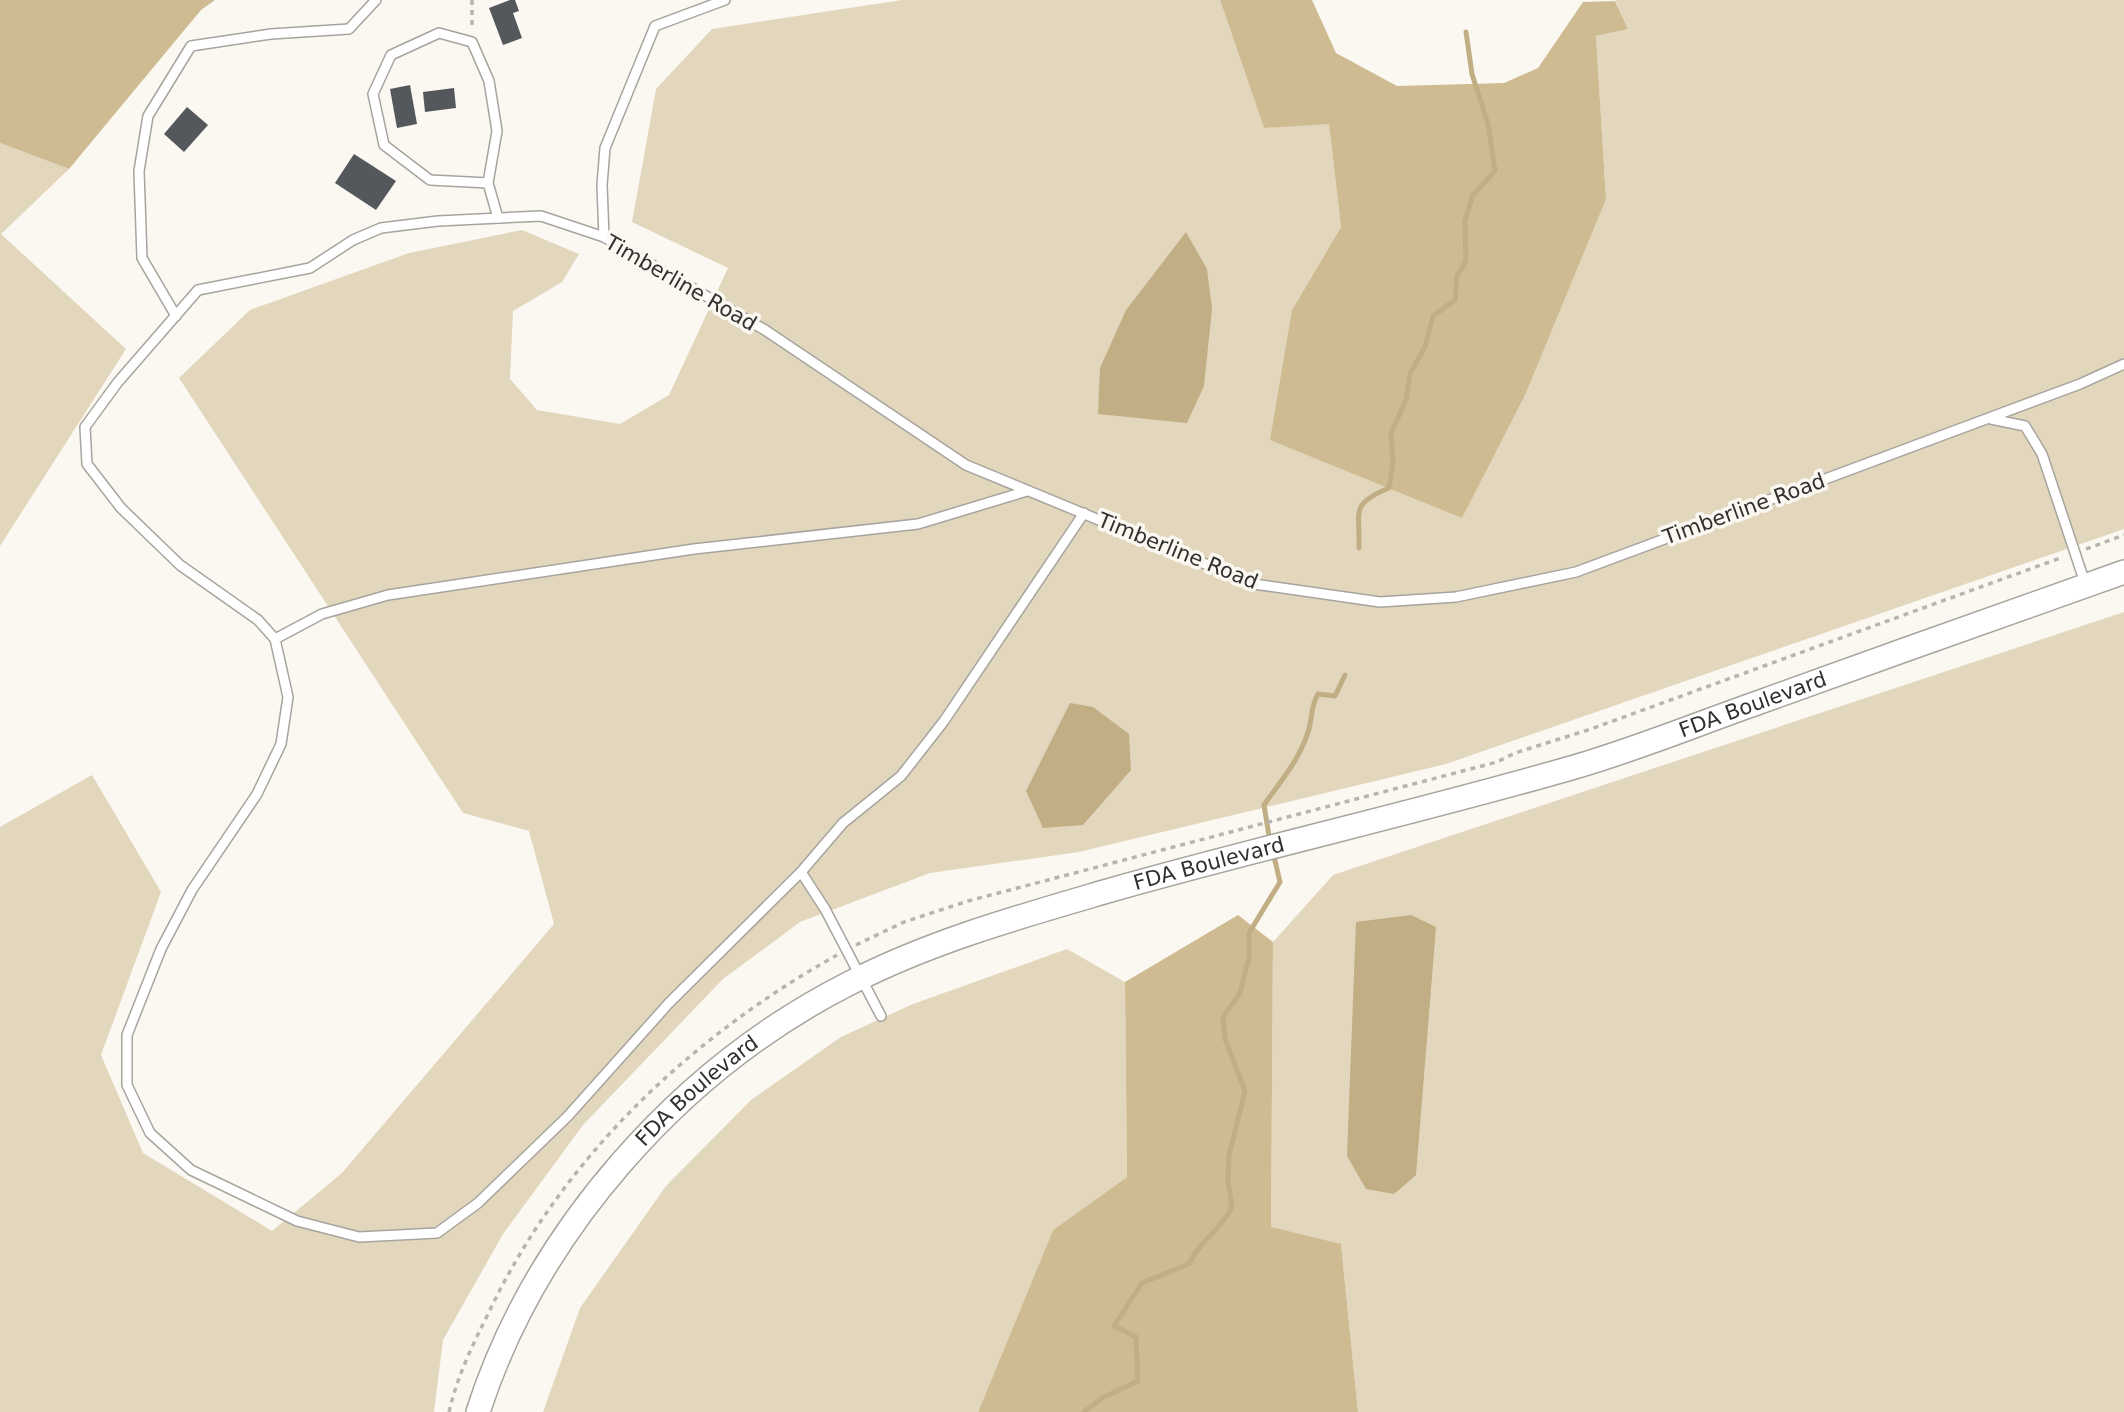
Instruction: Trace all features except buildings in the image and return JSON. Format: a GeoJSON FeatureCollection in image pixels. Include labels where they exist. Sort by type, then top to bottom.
{"type":"FeatureCollection","features":[{"type":"Feature","properties":{"kind":"street","name":"FDA Boulevard"},"geometry":{"type":"LineString","coordinates":[[478,1412],[492,1366],[547,1263],[624,1160],[666,1116],[736,1056],[795,1014],[861,977],[911,954],[1009,920],[1172,873],[1460,799],[1584,764],[2124,572]]}},
{"type":"Feature","properties":{"kind":"lane"},"geometry":{"type":"LineString","coordinates":[[176,316],[142,258],[139,171],[148,116],[191,46],[271,34],[349,29],[376,0]]}},
{"type":"Feature","properties":{"kind":"lane"},"geometry":{"type":"LineString","coordinates":[[604,237],[602,185],[605,148],[655,26],[725,0]]}},
{"type":"Feature","properties":{"kind":"lane"},"geometry":{"type":"LineString","coordinates":[[488,183],[430,180],[384,145],[373,94],[391,55],[439,33],[472,42],[489,81],[497,131],[488,183],[498,218],[381,228],[353,240],[310,268],[198,290],[118,382],[85,427],[87,464],[121,508],[180,565],[258,620],[275,639],[288,696],[281,744],[257,794],[192,890],[161,949],[127,1035],[127,1085],[150,1133],[191,1170],[297,1221],[359,1237],[437,1233],[478,1203],[568,1116],[669,1003],[801,872],[843,822],[901,776],[965,691],[1084,513]]}},
{"type":"Feature","properties":{"kind":"lane","name":"Timberline Road"},"geometry":{"type":"LineString","coordinates":[[498,218],[541,216],[604,237],[765,330],[966,464],[1027,491],[1254,584],[1380,602],[1456,597],[1576,572],[2080,384],[2124,364]]}},
{"type":"Feature","properties":{"kind":"lane"},"geometry":{"type":"LineString","coordinates":[[1989,418],[2025,426],[2042,454],[2086,586]]}},
{"type":"Feature","properties":{"kind":"lane"},"geometry":{"type":"LineString","coordinates":[[275,639],[322,614],[388,595],[694,549],[918,524],[1027,491]]}},
{"type":"Feature","properties":{"kind":"lane"},"geometry":{"type":"LineString","coordinates":[[801,872],[825,909],[881,1016]]}},
{"type":"Feature","properties":{"kind":"path"},"geometry":{"type":"LineString","coordinates":[[472,0],[472,42]]}},
{"type":"Feature","properties":{"kind":"path"},"geometry":{"type":"LineString","coordinates":[[1003,893],[1497,762],[1515,752],[1591,729],[2124,536]]}},
{"type":"Feature","properties":{"kind":"shaded area"},"geometry":{"type":"Polygon","coordinates":[[[0,0],[215,0],[201,10],[69,169],[0,143],[0,0]]]}},
{"type":"Feature","properties":{"kind":"shaded area"},"geometry":{"type":"Polygon","coordinates":[[[902,0],[1220,0],[1264,128],[1329,123],[1341,227],[1292,310],[1606,199],[1596,36],[1628,29],[1615,0],[2124,0],[2124,529],[1446,764],[1079,852],[930,873],[800,922],[723,979],[583,1125],[503,1234],[443,1340],[434,1412],[0,1412],[0,827],[92,775],[161,892],[101,1055],[143,1153],[272,1231],[342,1173],[554,924],[529,831],[463,813],[179,378],[250,310],[409,253],[522,230],[579,254],[562,282],[513,311],[510,379],[537,410],[620,424],[669,395],[728,268],[632,222],[656,89],[712,29],[902,0]]]}},
{"type":"Feature","properties":{"kind":"shaded area"},"geometry":{"type":"Polygon","coordinates":[[[1220,0],[1312,0],[1336,53],[1397,86],[1504,83],[1538,68],[1583,2],[1615,1],[1628,29],[1596,36],[1606,199],[1525,395],[1462,518],[1270,440],[1292,310],[1341,227],[1329,124],[1264,128],[1220,0]]]}},
{"type":"Feature","properties":{"kind":"shaded area"},"geometry":{"type":"Polygon","coordinates":[[[0,143],[69,169],[1,234],[126,349],[0,546],[0,143]]]}},
{"type":"Feature","properties":{"kind":"shaded area"},"geometry":{"type":"Polygon","coordinates":[[[1186,232],[1207,269],[1212,309],[1204,386],[1187,423],[1098,414],[1100,368],[1126,310],[1186,232]]]}},
{"type":"Feature","properties":{"kind":"shaded area"},"geometry":{"type":"Polygon","coordinates":[[[2124,612],[2124,1412],[1358,1412],[1341,1245],[1271,1228],[1273,942],[1333,875],[2124,612]]]}},
{"type":"Feature","properties":{"kind":"shaded area"},"geometry":{"type":"Polygon","coordinates":[[[1070,703],[1093,707],[1129,734],[1131,770],[1083,825],[1043,828],[1026,791],[1070,703]]]}},
{"type":"Feature","properties":{"kind":"shaded area"},"geometry":{"type":"Polygon","coordinates":[[[1238,915],[1273,942],[1271,1227],[1341,1244],[1358,1412],[978,1412],[1053,1230],[1127,1177],[1125,982],[1238,915]]]}},
{"type":"Feature","properties":{"kind":"shaded area"},"geometry":{"type":"Polygon","coordinates":[[[1411,915],[1436,927],[1416,1175],[1394,1194],[1366,1189],[1347,1156],[1356,922],[1411,915]]]}},
{"type":"Feature","properties":{"kind":"shaded area"},"geometry":{"type":"Polygon","coordinates":[[[1067,949],[1125,982],[1127,1177],[1053,1230],[978,1412],[543,1412],[580,1308],[666,1186],[751,1100],[841,1037],[913,1004],[1067,949]]]}},
{"type":"Feature","properties":{"kind":"waterway"},"geometry":{"type":"LineString","coordinates":[[1359,548],[1360,510],[1368,499],[1389,488],[1393,464],[1391,433],[1406,400],[1410,374],[1425,347],[1433,316],[1455,300],[1457,276],[1466,261],[1465,221],[1473,195],[1495,171],[1488,124],[1472,74],[1466,32]]}},
{"type":"Feature","properties":{"kind":"waterway"},"geometry":{"type":"LineString","coordinates":[[1270,842],[1264,805],[1300,752],[1318,694],[1335,696],[1345,675]]}},
{"type":"Feature","properties":{"kind":"waterway"},"geometry":{"type":"LineString","coordinates":[[1084,1412],[1102,1398],[1138,1381],[1136,1337],[1114,1326],[1142,1283],[1189,1264],[1232,1207],[1228,1181],[1229,1155],[1245,1091],[1225,1039],[1223,1017],[1240,993],[1249,958],[1249,933],[1280,882],[1273,852]]}}]}
